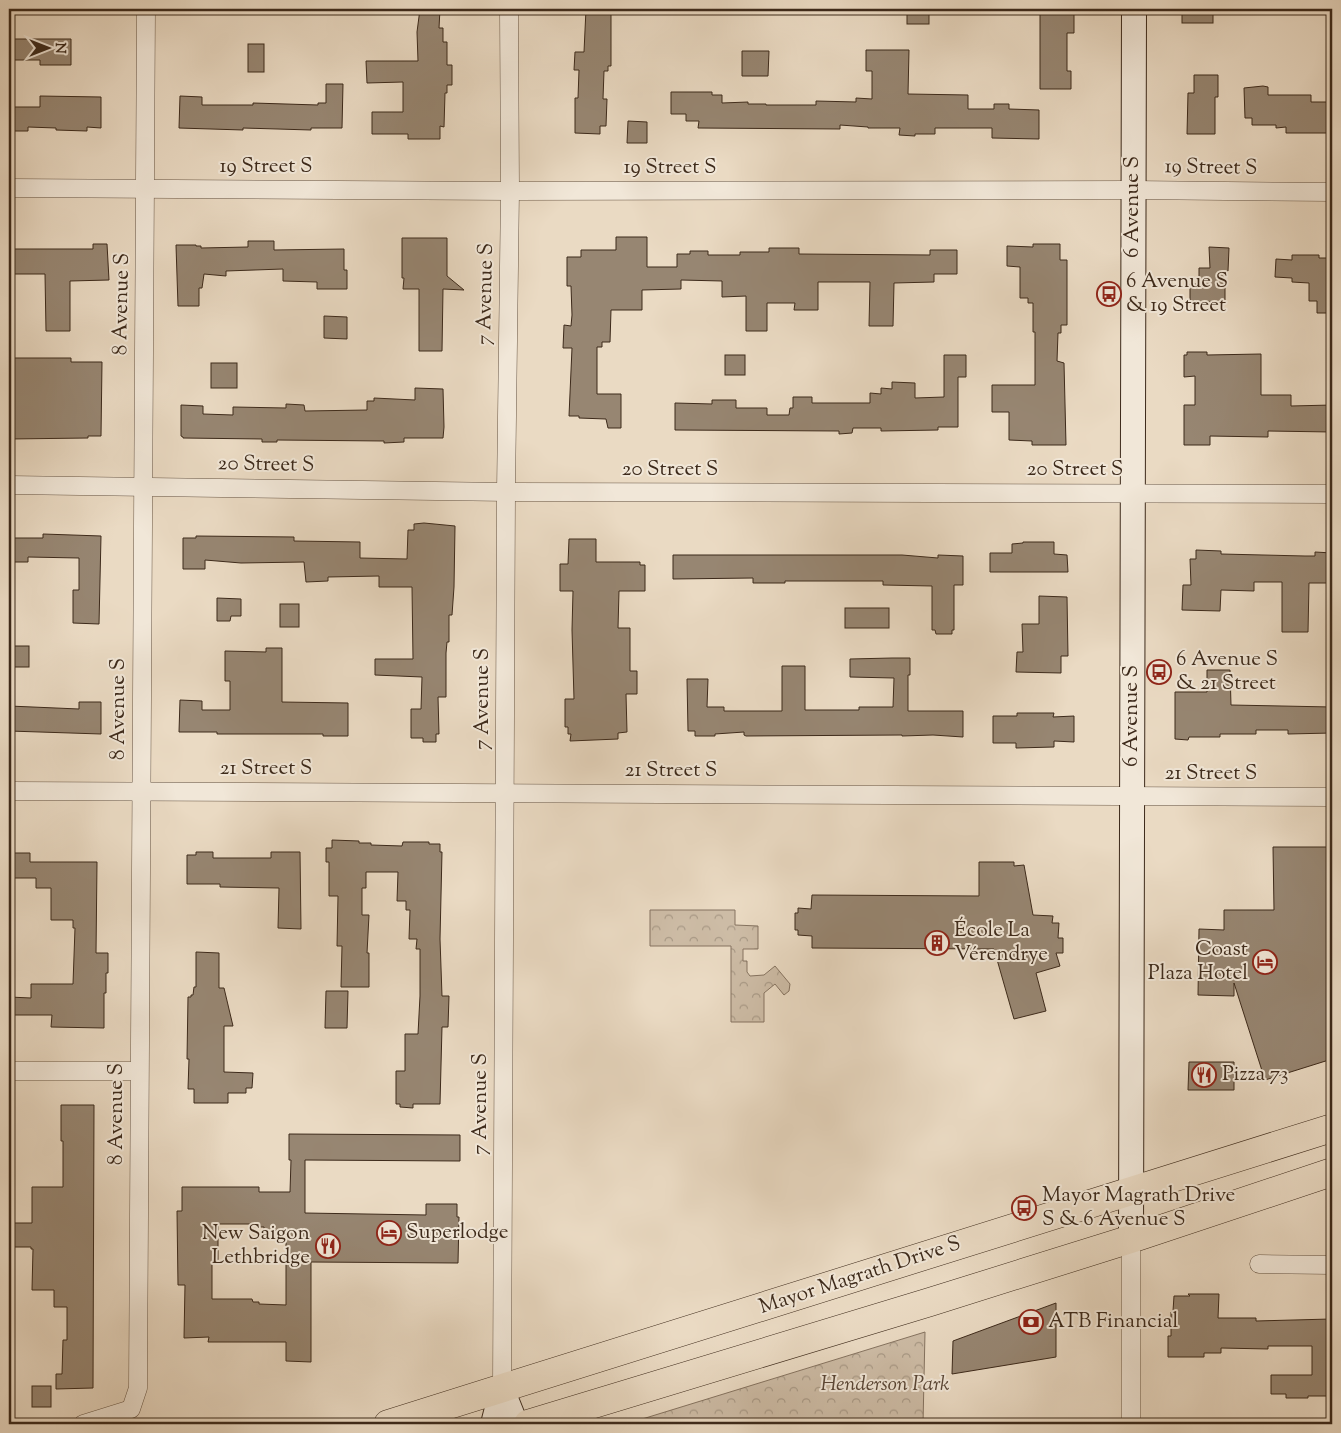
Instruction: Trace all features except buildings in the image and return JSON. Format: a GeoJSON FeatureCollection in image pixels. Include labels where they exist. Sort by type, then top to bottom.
{"type":"FeatureCollection","features":[{"type":"Feature","properties":{"kind":"main road","name":"6 Avenue S"},"geometry":{"type":"LineString","coordinates":[[1131,1239],[1134,9]]}},
{"type":"Feature","properties":{"kind":"main road","name":"Mayor Magrath Drive S"},"geometry":{"type":"LineString","coordinates":[[388,1424],[1332,1128]]}},
{"type":"Feature","properties":{"kind":"main road","name":"Mayor Magrath Drive S"},"geometry":{"type":"LineString","coordinates":[[528,1424],[1131,1239],[1332,1172]]}},
{"type":"Feature","properties":{"kind":"main road"},"geometry":{"type":"LineString","coordinates":[[493,1424],[502,1389]]}},
{"type":"Feature","properties":{"kind":"main road"},"geometry":{"type":"LineString","coordinates":[[502,1389],[516,1424]]}},
{"type":"Feature","properties":{"kind":"street","name":"8 Avenue S"},"geometry":{"type":"LineString","coordinates":[[83,1424],[131,1409],[138,1388],[146,9]]}},
{"type":"Feature","properties":{"kind":"street","name":"7 Avenue S"},"geometry":{"type":"LineString","coordinates":[[502,1389],[506,492],[510,191],[509,9]]}},
{"type":"Feature","properties":{"kind":"street","name":"19 Street S"},"geometry":{"type":"LineString","coordinates":[[9,188],[1332,192]]}},
{"type":"Feature","properties":{"kind":"street","name":"20 Street S"},"geometry":{"type":"LineString","coordinates":[[9,485],[506,492],[1133,492],[1332,494]]}},
{"type":"Feature","properties":{"kind":"street","name":"21 Street S"},"geometry":{"type":"LineString","coordinates":[[9,791],[1332,797]]}},
{"type":"Feature","properties":{"kind":"street"},"geometry":{"type":"LineString","coordinates":[[9,1071],[139,1071]]}},
{"type":"Feature","properties":{"kind":"street","name":"6 Avenue S"},"geometry":{"type":"LineString","coordinates":[[1131,1239],[1131,1424]]}},
{"type":"Feature","properties":{"kind":"street"},"geometry":{"type":"LineString","coordinates":[[1259,1264],[1332,1265]]}},
{"type":"Feature","properties":{"kind":"green space"},"geometry":{"type":"Polygon","coordinates":[[[650,910],[735,910],[735,925],[758,926],[758,949],[743,949],[743,961],[747,961],[747,972],[750,976],[764,975],[775,966],[790,984],[789,991],[784,995],[775,984],[764,993],[764,1022],[731,1022],[731,946],[650,946],[650,910]]]}},
{"type":"Feature","properties":{"kind":"green space","name":"Henderson Park"},"geometry":{"type":"Polygon","coordinates":[[[925,1332],[923,1424],[626,1424],[925,1332]]]}},
{"type":"Feature","properties":{"kind":"place","name":"6 Avenue S & 19 Street"},"geometry":{"type":"Point","coordinates":[1109,294]}},
{"type":"Feature","properties":{"kind":"place","name":"6 Avenue S & 21 Street"},"geometry":{"type":"Point","coordinates":[1159,672]}},
{"type":"Feature","properties":{"kind":"place","name":"École La Vérendrye"},"geometry":{"type":"Point","coordinates":[937,943]}},
{"type":"Feature","properties":{"kind":"place","name":"Coast Plaza Hotel"},"geometry":{"type":"Point","coordinates":[1265,962]}},
{"type":"Feature","properties":{"kind":"place","name":"Pizza 73"},"geometry":{"type":"Point","coordinates":[1204,1075]}},
{"type":"Feature","properties":{"kind":"place","name":"Mayor Magrath Drive S & 6 Avenue S"},"geometry":{"type":"Point","coordinates":[1024,1208]}},
{"type":"Feature","properties":{"kind":"place","name":"Superlodge"},"geometry":{"type":"Point","coordinates":[389,1233]}},
{"type":"Feature","properties":{"kind":"place","name":"New Saigon Lethbridge"},"geometry":{"type":"Point","coordinates":[328,1246]}},
{"type":"Feature","properties":{"kind":"place","name":"ATB Financial"},"geometry":{"type":"Point","coordinates":[1031,1322]}}]}
